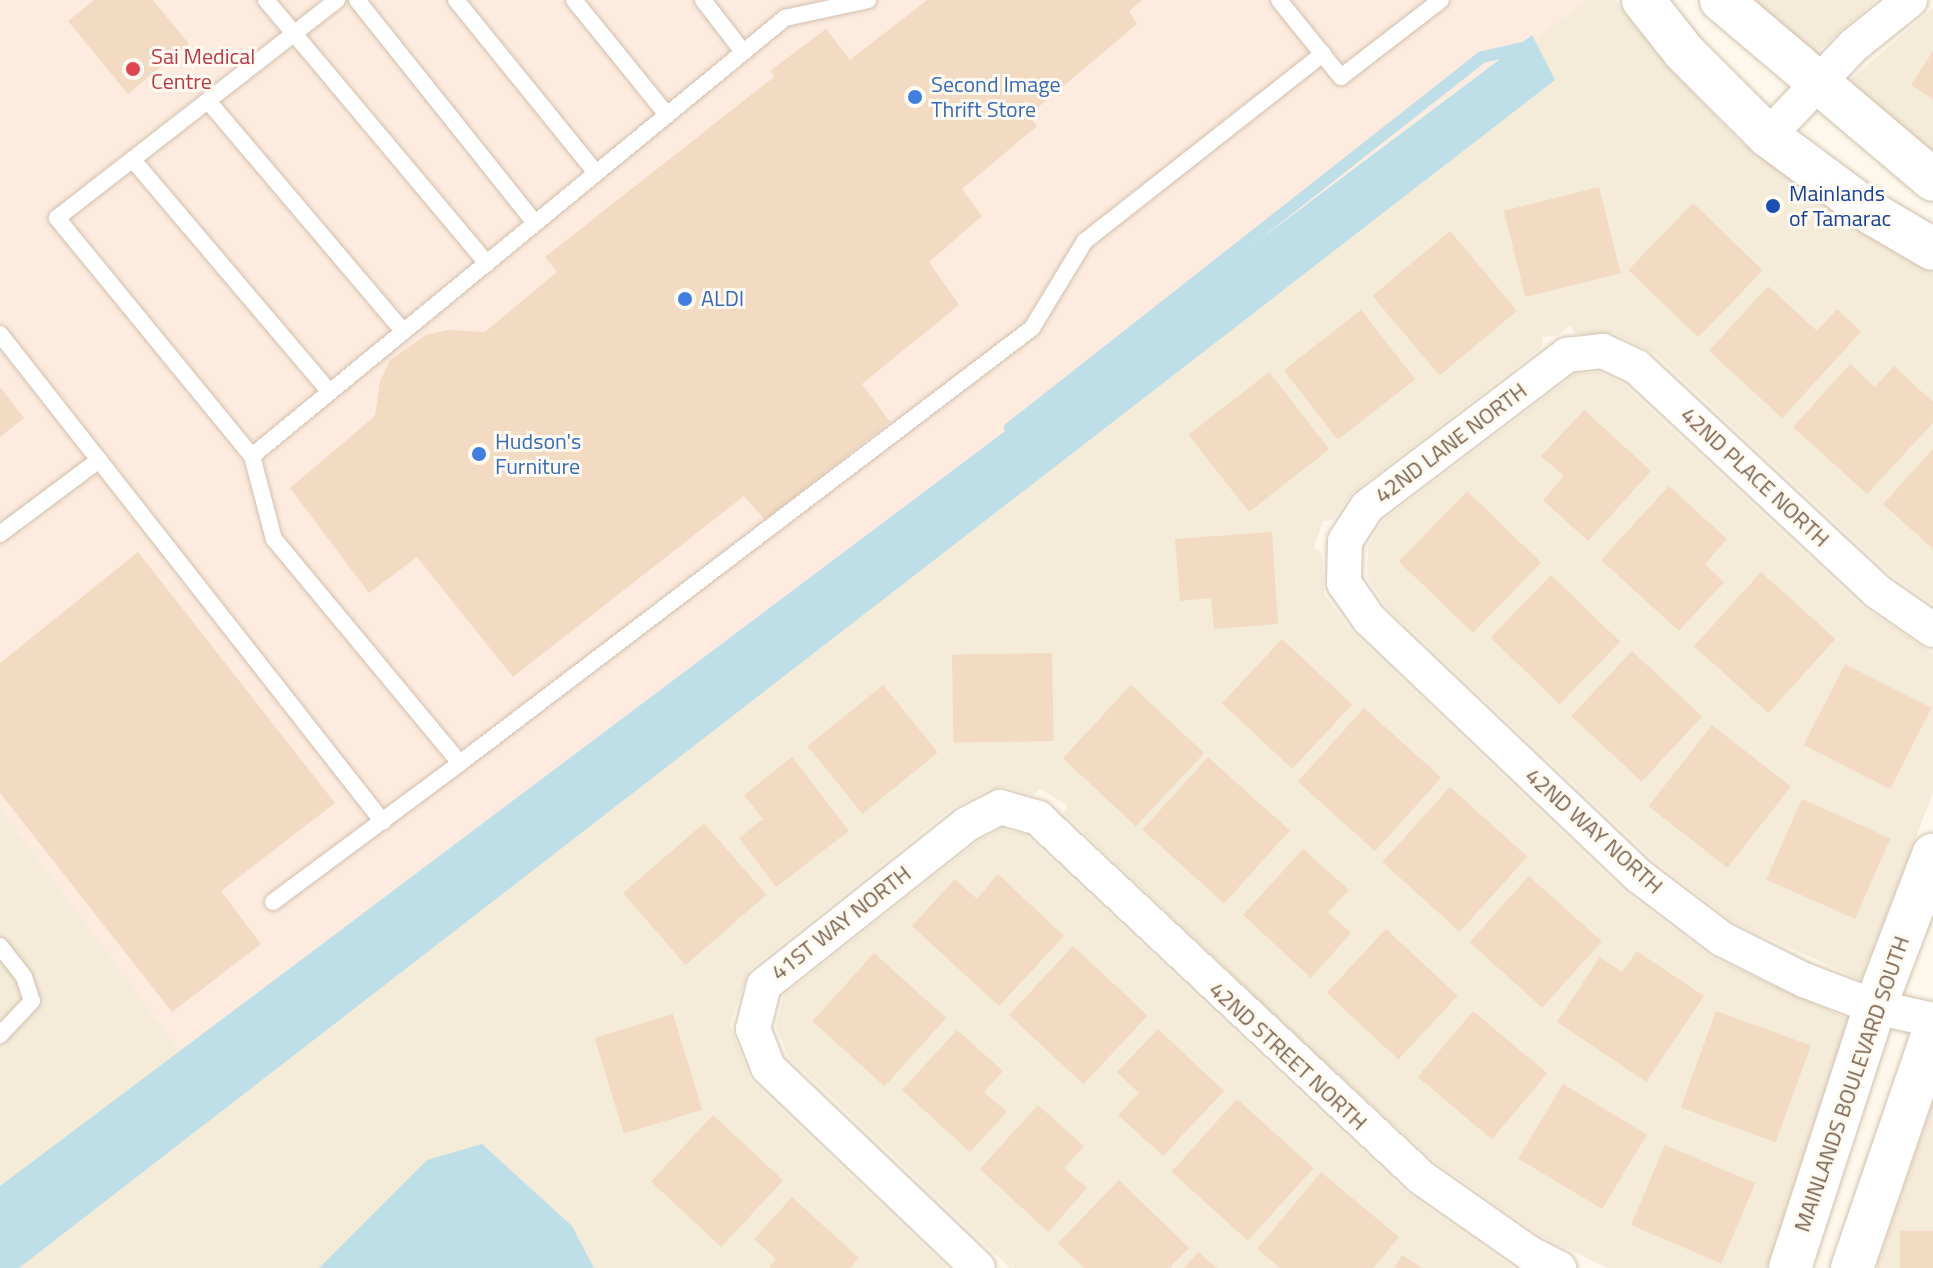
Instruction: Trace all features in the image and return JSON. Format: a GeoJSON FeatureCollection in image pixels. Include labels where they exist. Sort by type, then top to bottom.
{"type":"FeatureCollection","features":[{"type":"Feature","properties":{"kind":"street"},"geometry":{"type":"LineString","coordinates":[[1643,0],[1684,52],[1768,136],[1873,214],[1933,249]]}},
{"type":"Feature","properties":{"kind":"street"},"geometry":{"type":"LineString","coordinates":[[1721,0],[1816,85],[1933,180]]}},
{"type":"Feature","properties":{"kind":"street"},"geometry":{"type":"LineString","coordinates":[[1768,136],[1854,45],[1910,0]]}},
{"type":"Feature","properties":{"kind":"street","name":"42ND PLACE NORTH"},"geometry":{"type":"LineString","coordinates":[[1567,355],[1603,351],[1637,367],[1878,592],[1933,630]]}},
{"type":"Feature","properties":{"kind":"street","name":"42ND LANE NORTH"},"geometry":{"type":"LineString","coordinates":[[1345,541],[1367,507],[1567,355]]}},
{"type":"Feature","properties":{"kind":"street","name":"42ND WAY NORTH"},"geometry":{"type":"LineString","coordinates":[[1345,541],[1344,583],[1369,619],[1639,876],[1722,939],[1804,980],[1875,1007],[1933,1020]]}},
{"type":"Feature","properties":{"kind":"street","name":"41ST WAY NORTH"},"geometry":{"type":"LineString","coordinates":[[978,1268],[768,1067],[753,1029],[764,985],[967,824],[1000,807],[1038,818]]}},
{"type":"Feature","properties":{"kind":"street","name":"42ND STREET NORTH"},"geometry":{"type":"LineString","coordinates":[[1038,818],[1422,1178],[1529,1253],[1559,1268]]}},
{"type":"Feature","properties":{"kind":"street","name":"MAINLANDS BOULEVARD SOUTH"},"geometry":{"type":"LineString","coordinates":[[1790,1268],[1875,1007],[1933,855]]}},
{"type":"Feature","properties":{"kind":"street"},"geometry":{"type":"LineString","coordinates":[[1852,1268],[1933,1033]]}},
{"type":"Feature","properties":{"kind":"lane"},"geometry":{"type":"LineString","coordinates":[[266,0],[487,263]]}},
{"type":"Feature","properties":{"kind":"lane"},"geometry":{"type":"LineString","coordinates":[[337,0],[57,218],[252,456],[274,539],[460,763]]}},
{"type":"Feature","properties":{"kind":"lane"},"geometry":{"type":"LineString","coordinates":[[357,0],[535,223]]}},
{"type":"Feature","properties":{"kind":"lane"},"geometry":{"type":"LineString","coordinates":[[456,0],[596,173]]}},
{"type":"Feature","properties":{"kind":"lane"},"geometry":{"type":"LineString","coordinates":[[574,0],[667,115]]}},
{"type":"Feature","properties":{"kind":"lane"},"geometry":{"type":"LineString","coordinates":[[703,0],[743,52]]}},
{"type":"Feature","properties":{"kind":"lane"},"geometry":{"type":"LineString","coordinates":[[252,456],[785,18],[830,4],[868,0]]}},
{"type":"Feature","properties":{"kind":"lane"},"geometry":{"type":"LineString","coordinates":[[1279,0],[1341,77],[1441,0]]}},
{"type":"Feature","properties":{"kind":"lane"},"geometry":{"type":"LineString","coordinates":[[273,902],[383,822],[1032,328],[1085,241],[1323,54]]}},
{"type":"Feature","properties":{"kind":"lane"},"geometry":{"type":"LineString","coordinates":[[208,101],[403,331]]}},
{"type":"Feature","properties":{"kind":"lane"},"geometry":{"type":"LineString","coordinates":[[133,160],[330,392]]}},
{"type":"Feature","properties":{"kind":"lane"},"geometry":{"type":"LineString","coordinates":[[0,334],[383,822]]}},
{"type":"Feature","properties":{"kind":"lane"},"geometry":{"type":"LineString","coordinates":[[0,534],[99,460]]}},
{"type":"Feature","properties":{"kind":"lane"},"geometry":{"type":"LineString","coordinates":[[0,946],[24,977],[32,1001],[0,1035]]}},
{"type":"Feature","properties":{"kind":"shaded area"},"geometry":{"type":"Polygon","coordinates":[[[0,0],[1587,0],[1534,40],[1531,35],[180,1051],[0,807],[0,0]]]}},
{"type":"Feature","properties":{"kind":"shaded area"},"geometry":{"type":"Polygon","coordinates":[[[1587,0],[1615,0],[1666,64],[1737,139],[1861,231],[1933,274],[1933,604],[1894,577],[1654,353],[1614,333],[1576,334],[1570,326],[1557,336],[1542,337],[1542,347],[1353,492],[1332,520],[1323,521],[1314,548],[1322,553],[1324,594],[1350,630],[1622,890],[1711,957],[1848,1019],[1767,1268],[1607,1268],[1542,1236],[1437,1163],[1310,1049],[1064,813],[1067,805],[1040,789],[1033,795],[1007,787],[989,789],[951,809],[749,970],[730,1025],[751,1081],[947,1268],[594,1268],[572,1226],[427,1160],[319,1268],[19,1268],[1555,80],[1534,40],[1587,0]]]}},
{"type":"Feature","properties":{"kind":"shaded area"},"geometry":{"type":"Polygon","coordinates":[[[1754,0],[1876,0],[1815,54],[1754,0]]]}},
{"type":"Feature","properties":{"kind":"shaded area"},"geometry":{"type":"Polygon","coordinates":[[[1933,8],[1933,152],[1848,82],[1933,8]]]}},
{"type":"Feature","properties":{"kind":"shaded area"},"geometry":{"type":"Polygon","coordinates":[[[1598,372],[1622,383],[1861,606],[1933,654],[1933,793],[1861,980],[1735,923],[1655,861],[1387,607],[1367,577],[1368,546],[1384,520],[1576,374],[1598,372]]]}},
{"type":"Feature","properties":{"kind":"shaded area"},"geometry":{"type":"Polygon","coordinates":[[[0,807],[180,1051],[0,1186],[0,807]]]}},
{"type":"Feature","properties":{"kind":"shaded area"},"geometry":{"type":"Polygon","coordinates":[[[1002,829],[1025,835],[1408,1194],[1513,1268],[1010,1268],[788,1056],[776,1027],[784,995],[980,840],[1002,829]]]}},
{"type":"Feature","properties":{"kind":"shaded area"},"geometry":{"type":"Polygon","coordinates":[[[1933,1101],[1933,1268],[1876,1268],[1933,1101]]]}},
{"type":"Feature","properties":{"kind":"water"},"geometry":{"type":"Polygon","coordinates":[[[1532,35],[1555,80],[19,1268],[0,1268],[0,1186],[1532,35]]]}},
{"type":"Feature","properties":{"kind":"water"},"geometry":{"type":"Polygon","coordinates":[[[482,1144],[572,1226],[594,1268],[319,1268],[427,1160],[482,1144]]]}},
{"type":"Feature","properties":{"kind":"building","name":"Sai Medical Centre"},"geometry":{"type":"Polygon","coordinates":[[[94,0],[153,0],[189,44],[128,94],[68,21],[94,0]]]}},
{"type":"Feature","properties":{"kind":"building"},"geometry":{"type":"Polygon","coordinates":[[[927,0],[1142,0],[1129,11],[1137,24],[1029,115],[1037,126],[962,189],[982,216],[929,262],[959,305],[862,384],[890,422],[765,520],[744,496],[513,677],[417,557],[369,593],[290,488],[375,416],[380,381],[390,360],[426,335],[448,330],[485,332],[557,272],[545,257],[774,77],[771,70],[826,29],[850,60],[927,0]]]}},
{"type":"Feature","properties":{"kind":"building"},"geometry":{"type":"Polygon","coordinates":[[[1933,51],[1933,99],[1911,85],[1933,51]]]}},
{"type":"Feature","properties":{"kind":"building"},"geometry":{"type":"Polygon","coordinates":[[[1599,187],[1621,273],[1525,297],[1504,211],[1599,187]]]}},
{"type":"Feature","properties":{"kind":"building"},"geometry":{"type":"Polygon","coordinates":[[[1693,203],[1763,270],[1698,337],[1628,270],[1693,203]]]}},
{"type":"Feature","properties":{"kind":"building"},"geometry":{"type":"Polygon","coordinates":[[[1450,231],[1517,311],[1439,376],[1373,296],[1450,231]]]}},
{"type":"Feature","properties":{"kind":"building"},"geometry":{"type":"Polygon","coordinates":[[[1768,286],[1817,331],[1837,309],[1861,332],[1782,418],[1709,351],[1768,286]]]}},
{"type":"Feature","properties":{"kind":"building"},"geometry":{"type":"Polygon","coordinates":[[[1361,310],[1415,379],[1338,440],[1284,370],[1361,310]]]}},
{"type":"Feature","properties":{"kind":"building"},"geometry":{"type":"Polygon","coordinates":[[[1850,364],[1875,387],[1894,366],[1933,402],[1933,423],[1867,494],[1793,427],[1850,364]]]}},
{"type":"Feature","properties":{"kind":"building"},"geometry":{"type":"Polygon","coordinates":[[[1269,372],[1329,449],[1249,512],[1189,435],[1269,372]]]}},
{"type":"Feature","properties":{"kind":"building"},"geometry":{"type":"Polygon","coordinates":[[[0,387],[24,418],[0,437],[0,387]]]}},
{"type":"Feature","properties":{"kind":"building"},"geometry":{"type":"Polygon","coordinates":[[[1584,410],[1651,471],[1588,541],[1543,500],[1564,476],[1541,456],[1584,410]]]}},
{"type":"Feature","properties":{"kind":"building"},"geometry":{"type":"Polygon","coordinates":[[[1933,449],[1933,549],[1883,504],[1933,449]]]}},
{"type":"Feature","properties":{"kind":"building"},"geometry":{"type":"Polygon","coordinates":[[[1669,486],[1727,539],[1705,564],[1724,582],[1679,631],[1601,560],[1669,486]]]}},
{"type":"Feature","properties":{"kind":"building"},"geometry":{"type":"Polygon","coordinates":[[[1467,491],[1541,563],[1473,633],[1399,561],[1467,491]]]}},
{"type":"Feature","properties":{"kind":"building"},"geometry":{"type":"Polygon","coordinates":[[[1272,532],[1278,624],[1214,629],[1211,598],[1180,601],[1175,539],[1272,532]]]}},
{"type":"Feature","properties":{"kind":"building"},"geometry":{"type":"Polygon","coordinates":[[[138,552],[335,803],[221,891],[261,944],[172,1012],[0,793],[0,663],[138,552]]]}},
{"type":"Feature","properties":{"kind":"building"},"geometry":{"type":"Polygon","coordinates":[[[1761,572],[1835,639],[1768,713],[1694,646],[1761,572]]]}},
{"type":"Feature","properties":{"kind":"building"},"geometry":{"type":"Polygon","coordinates":[[[1551,575],[1620,642],[1560,704],[1491,638],[1551,575]]]}},
{"type":"Feature","properties":{"kind":"building"},"geometry":{"type":"Polygon","coordinates":[[[1282,639],[1352,704],[1292,769],[1222,703],[1282,639]]]}},
{"type":"Feature","properties":{"kind":"building"},"geometry":{"type":"Polygon","coordinates":[[[1632,651],[1702,716],[1642,782],[1571,716],[1632,651]]]}},
{"type":"Feature","properties":{"kind":"building"},"geometry":{"type":"Polygon","coordinates":[[[1052,653],[1054,741],[954,743],[952,655],[1052,653]]]}},
{"type":"Feature","properties":{"kind":"building"},"geometry":{"type":"Polygon","coordinates":[[[1845,664],[1931,708],[1890,789],[1804,745],[1845,664]]]}},
{"type":"Feature","properties":{"kind":"building"},"geometry":{"type":"Polygon","coordinates":[[[883,685],[938,753],[862,814],[808,746],[883,685]]]}},
{"type":"Feature","properties":{"kind":"building"},"geometry":{"type":"Polygon","coordinates":[[[1131,685],[1204,753],[1136,826],[1063,758],[1131,685]]]}},
{"type":"Feature","properties":{"kind":"building"},"geometry":{"type":"Polygon","coordinates":[[[1364,708],[1441,778],[1375,851],[1298,782],[1364,708]]]}},
{"type":"Feature","properties":{"kind":"building"},"geometry":{"type":"Polygon","coordinates":[[[1712,725],[1791,787],[1727,868],[1649,806],[1712,725]]]}},
{"type":"Feature","properties":{"kind":"building"},"geometry":{"type":"Polygon","coordinates":[[[792,757],[849,831],[776,887],[739,838],[763,819],[744,795],[792,757]]]}},
{"type":"Feature","properties":{"kind":"building"},"geometry":{"type":"Polygon","coordinates":[[[1208,757],[1290,831],[1224,903],[1142,830],[1208,757]]]}},
{"type":"Feature","properties":{"kind":"building"},"geometry":{"type":"Polygon","coordinates":[[[1450,787],[1527,857],[1460,932],[1382,862],[1450,787]]]}},
{"type":"Feature","properties":{"kind":"building"},"geometry":{"type":"Polygon","coordinates":[[[1802,799],[1891,838],[1855,919],[1766,879],[1802,799]]]}},
{"type":"Feature","properties":{"kind":"building"},"geometry":{"type":"Polygon","coordinates":[[[704,823],[766,895],[686,965],[623,893],[704,823]]]}},
{"type":"Feature","properties":{"kind":"building"},"geometry":{"type":"Polygon","coordinates":[[[1303,849],[1349,890],[1328,912],[1351,933],[1311,978],[1243,915],[1303,849]]]}},
{"type":"Feature","properties":{"kind":"building"},"geometry":{"type":"Polygon","coordinates":[[[998,874],[1064,936],[999,1006],[912,926],[955,879],[977,899],[998,874]]]}},
{"type":"Feature","properties":{"kind":"building"},"geometry":{"type":"Polygon","coordinates":[[[1529,876],[1602,942],[1542,1008],[1469,942],[1529,876]]]}},
{"type":"Feature","properties":{"kind":"building"},"geometry":{"type":"Polygon","coordinates":[[[1386,929],[1458,996],[1398,1059],[1327,993],[1386,929]]]}},
{"type":"Feature","properties":{"kind":"building"},"geometry":{"type":"Polygon","coordinates":[[[1073,946],[1148,1016],[1083,1084],[1009,1015],[1073,946]]]}},
{"type":"Feature","properties":{"kind":"building"},"geometry":{"type":"Polygon","coordinates":[[[1637,951],[1704,996],[1646,1082],[1557,1022],[1600,957],[1622,972],[1637,951]]]}},
{"type":"Feature","properties":{"kind":"building"},"geometry":{"type":"Polygon","coordinates":[[[874,953],[946,1018],[885,1086],[812,1021],[874,953]]]}},
{"type":"Feature","properties":{"kind":"building"},"geometry":{"type":"Polygon","coordinates":[[[1473,1011],[1547,1073],[1492,1139],[1418,1077],[1473,1011]]]}},
{"type":"Feature","properties":{"kind":"building"},"geometry":{"type":"Polygon","coordinates":[[[1716,1011],[1811,1046],[1776,1142],[1681,1108],[1716,1011]]]}},
{"type":"Feature","properties":{"kind":"building"},"geometry":{"type":"Polygon","coordinates":[[[673,1014],[702,1110],[624,1134],[595,1038],[673,1014]]]}},
{"type":"Feature","properties":{"kind":"building"},"geometry":{"type":"Polygon","coordinates":[[[1158,1029],[1224,1091],[1163,1156],[1118,1115],[1139,1093],[1117,1072],[1158,1029]]]}},
{"type":"Feature","properties":{"kind":"building"},"geometry":{"type":"Polygon","coordinates":[[[957,1030],[1003,1071],[984,1092],[1007,1112],[970,1152],[902,1090],[957,1030]]]}},
{"type":"Feature","properties":{"kind":"building"},"geometry":{"type":"Polygon","coordinates":[[[1563,1084],[1647,1134],[1602,1209],[1518,1159],[1563,1084]]]}},
{"type":"Feature","properties":{"kind":"building"},"geometry":{"type":"Polygon","coordinates":[[[1237,1099],[1314,1168],[1248,1241],[1171,1172],[1237,1099]]]}},
{"type":"Feature","properties":{"kind":"building"},"geometry":{"type":"Polygon","coordinates":[[[1038,1105],[1084,1146],[1064,1168],[1087,1188],[1048,1232],[980,1169],[1038,1105]]]}},
{"type":"Feature","properties":{"kind":"building"},"geometry":{"type":"Polygon","coordinates":[[[713,1115],[783,1180],[721,1247],[651,1182],[713,1115]]]}},
{"type":"Feature","properties":{"kind":"building"},"geometry":{"type":"Polygon","coordinates":[[[1665,1145],[1755,1183],[1721,1263],[1631,1225],[1665,1145]]]}},
{"type":"Feature","properties":{"kind":"building"},"geometry":{"type":"Polygon","coordinates":[[[1321,1172],[1399,1237],[1373,1268],[1280,1268],[1257,1249],[1321,1172]]]}},
{"type":"Feature","properties":{"kind":"building"},"geometry":{"type":"Polygon","coordinates":[[[1119,1180],[1189,1248],[1169,1268],[1084,1268],[1058,1243],[1119,1180]]]}},
{"type":"Feature","properties":{"kind":"building"},"geometry":{"type":"Polygon","coordinates":[[[792,1197],[859,1258],[850,1268],[769,1268],[776,1259],[754,1239],[792,1197]]]}},
{"type":"Feature","properties":{"kind":"building"},"geometry":{"type":"Polygon","coordinates":[[[1900,1231],[1933,1231],[1933,1268],[1900,1268],[1900,1231]]]}},
{"type":"Feature","properties":{"kind":"building"},"geometry":{"type":"Polygon","coordinates":[[[1198,1252],[1217,1268],[1184,1268],[1198,1252]]]}},
{"type":"Feature","properties":{"kind":"building"},"geometry":{"type":"Polygon","coordinates":[[[1402,1255],[1422,1268],[1394,1268],[1402,1255]]]}},
{"type":"Feature","properties":{"kind":"waterway"},"geometry":{"type":"LineString","coordinates":[[1010,428],[1482,57],[1527,47]]}},
{"type":"Feature","properties":{"kind":"place","name":"Sai Medical Centre"},"geometry":{"type":"Point","coordinates":[133,69]}},
{"type":"Feature","properties":{"kind":"place","name":"Second Image Thrift Store"},"geometry":{"type":"Point","coordinates":[915,97]}},
{"type":"Feature","properties":{"kind":"place","name":"Mainlands of Tamarac"},"geometry":{"type":"Point","coordinates":[1773,206]}},
{"type":"Feature","properties":{"kind":"place","name":"ALDI"},"geometry":{"type":"Point","coordinates":[685,299]}},
{"type":"Feature","properties":{"kind":"place","name":"Hudson's Furniture"},"geometry":{"type":"Point","coordinates":[479,454]}}]}
